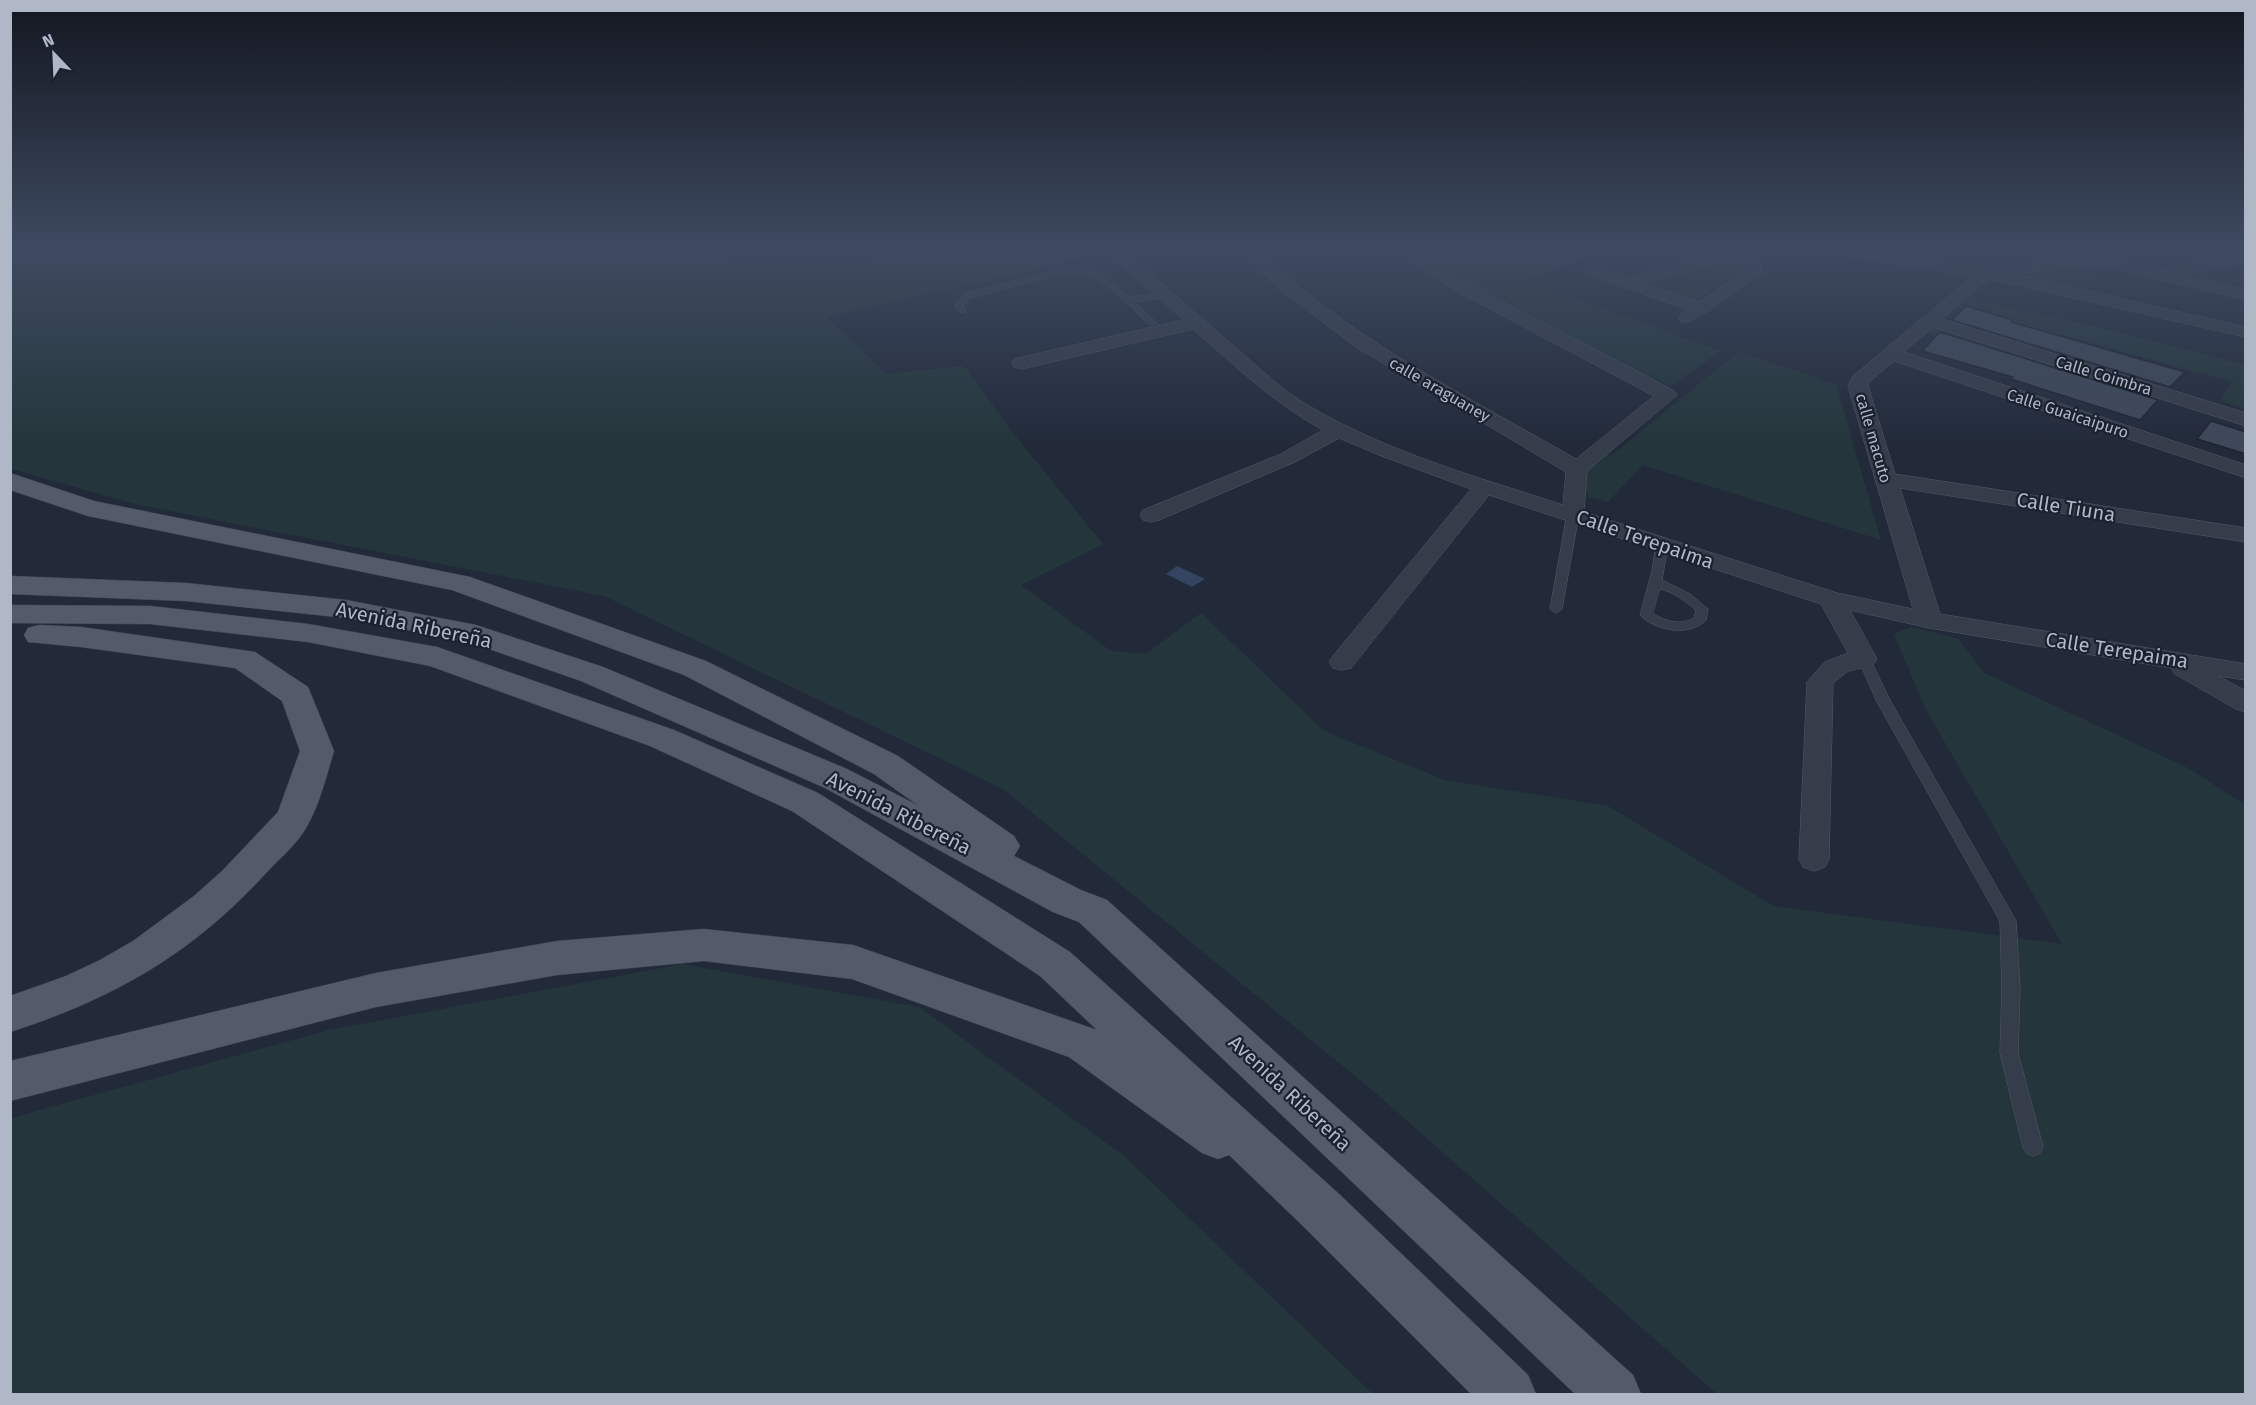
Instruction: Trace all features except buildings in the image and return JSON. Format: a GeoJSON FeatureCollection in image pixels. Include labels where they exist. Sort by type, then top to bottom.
{"type":"FeatureCollection","features":[{"type":"Feature","properties":{"kind":"main road"},"geometry":{"type":"LineString","coordinates":[[10,481],[88,508],[460,583],[695,668],[886,765],[1093,911]]}},
{"type":"Feature","properties":{"kind":"main road","name":"Avenida Ribereña"},"geometry":{"type":"LineString","coordinates":[[10,585],[209,594],[346,609],[476,634],[592,674],[835,778],[1067,900],[1093,911],[1614,1395]]}},
{"type":"Feature","properties":{"kind":"main road","name":"Avenida Ribereña"},"geometry":{"type":"LineString","coordinates":[[10,615],[150,615],[308,633],[437,657],[662,738],[805,801],[1055,964],[1321,1210],[1509,1395]]}},
{"type":"Feature","properties":{"kind":"main road"},"geometry":{"type":"LineString","coordinates":[[10,634],[81,637],[244,659],[296,695],[317,751],[292,820],[246,872],[186,927],[110,975],[29,1009],[10,1014]]}},
{"type":"Feature","properties":{"kind":"main road"},"geometry":{"type":"LineString","coordinates":[[10,1081],[376,990],[557,958],[704,945],[853,962],[1084,1044],[1321,1210]]}},
{"type":"Feature","properties":{"kind":"street","name":"Calle Terepaima"},"geometry":{"type":"LineString","coordinates":[[1185,315],[1263,381],[1300,409],[1338,430],[1386,451],[1484,487],[1831,599],[1929,620],[2246,672]]}},
{"type":"Feature","properties":{"kind":"street","name":"calle araguaney"},"geometry":{"type":"LineString","coordinates":[[1320,315],[1354,339],[1577,469]]}},
{"type":"Feature","properties":{"kind":"street"},"geometry":{"type":"LineString","coordinates":[[1513,315],[1618,366],[1667,395],[1577,469],[1573,514]]}},
{"type":"Feature","properties":{"kind":"street"},"geometry":{"type":"LineString","coordinates":[[1684,319],[1691,315]]}},
{"type":"Feature","properties":{"kind":"street","name":"calle macuto"},"geometry":{"type":"LineString","coordinates":[[1929,620],[1858,386],[1860,380],[1935,315]]}},
{"type":"Feature","properties":{"kind":"street"},"geometry":{"type":"LineString","coordinates":[[2169,315],[2246,332]]}},
{"type":"Feature","properties":{"kind":"street","name":"Calle Coimbra"},"geometry":{"type":"LineString","coordinates":[[1928,320],[2246,420]]}},
{"type":"Feature","properties":{"kind":"street"},"geometry":{"type":"LineString","coordinates":[[1021,363],[1195,323]]}},
{"type":"Feature","properties":{"kind":"street","name":"Calle Guaicaipuro"},"geometry":{"type":"LineString","coordinates":[[1891,354],[2246,472]]}},
{"type":"Feature","properties":{"kind":"street"},"geometry":{"type":"LineString","coordinates":[[1151,515],[1288,458],[1338,430]]}},
{"type":"Feature","properties":{"kind":"street","name":"Calle Tiuna"},"geometry":{"type":"LineString","coordinates":[[1886,479],[2246,535]]}},
{"type":"Feature","properties":{"kind":"street"},"geometry":{"type":"LineString","coordinates":[[1342,662],[1484,487]]}},
{"type":"Feature","properties":{"kind":"street"},"geometry":{"type":"LineString","coordinates":[[1814,859],[1820,682],[1831,668],[1844,662],[1864,659],[1831,599]]}},
{"type":"Feature","properties":{"kind":"street"},"geometry":{"type":"LineString","coordinates":[[2166,658],[2246,703]]}},
{"type":"Feature","properties":{"kind":"lane"},"geometry":{"type":"LineString","coordinates":[[1144,315],[1153,323]]}},
{"type":"Feature","properties":{"kind":"lane"},"geometry":{"type":"LineString","coordinates":[[1556,609],[1573,514]]}},
{"type":"Feature","properties":{"kind":"lane"},"geometry":{"type":"LineString","coordinates":[[1656,582],[1680,591],[1692,600],[1702,609],[1700,620],[1689,627],[1674,627],[1657,622],[1646,615],[1660,567],[1662,545]]}},
{"type":"Feature","properties":{"kind":"lane"},"geometry":{"type":"LineString","coordinates":[[1864,659],[1884,702],[2008,921],[2011,989],[2008,1053],[2032,1147]]}},
{"type":"Feature","properties":{"kind":"shaded area"},"geometry":{"type":"Polygon","coordinates":[[[10,315],[838,315],[827,317],[886,374],[964,366],[1010,429],[1103,544],[1021,585],[1111,651],[1146,654],[1201,613],[1324,731],[1445,780],[1608,806],[1773,906],[2062,944],[1926,710],[1894,634],[1912,627],[1959,639],[1984,673],[2188,768],[2245,805],[2245,1394],[1717,1394],[1371,1089],[1003,789],[604,596],[139,505],[10,467],[10,315]]]}},
{"type":"Feature","properties":{"kind":"shaded area"},"geometry":{"type":"Polygon","coordinates":[[[1526,315],[1620,315],[1721,351],[1671,386],[1526,315]]]}},
{"type":"Feature","properties":{"kind":"shaded area"},"geometry":{"type":"Polygon","coordinates":[[[1999,315],[2043,315],[2245,365],[2245,409],[2220,401],[2232,382],[2059,334],[2047,350],[1996,336],[2013,319],[1999,315]]]}},
{"type":"Feature","properties":{"kind":"shaded area"},"geometry":{"type":"Polygon","coordinates":[[[1935,325],[2118,383],[2108,387],[1927,333],[1935,325]]]}},
{"type":"Feature","properties":{"kind":"shaded area"},"geometry":{"type":"Polygon","coordinates":[[[1738,352],[1836,384],[1881,540],[1643,465],[1608,502],[1588,497],[1580,470],[1601,453],[1611,456],[1738,352]]]}},
{"type":"Feature","properties":{"kind":"shaded area"},"geometry":{"type":"Polygon","coordinates":[[[683,964],[919,1007],[1124,1156],[1373,1394],[11,1394],[11,1118],[329,1030],[683,964]]]}},
{"type":"Feature","properties":{"kind":"water"},"geometry":{"type":"Polygon","coordinates":[[[1177,566],[1205,579],[1192,587],[1166,574],[1177,566]]]}}]}
